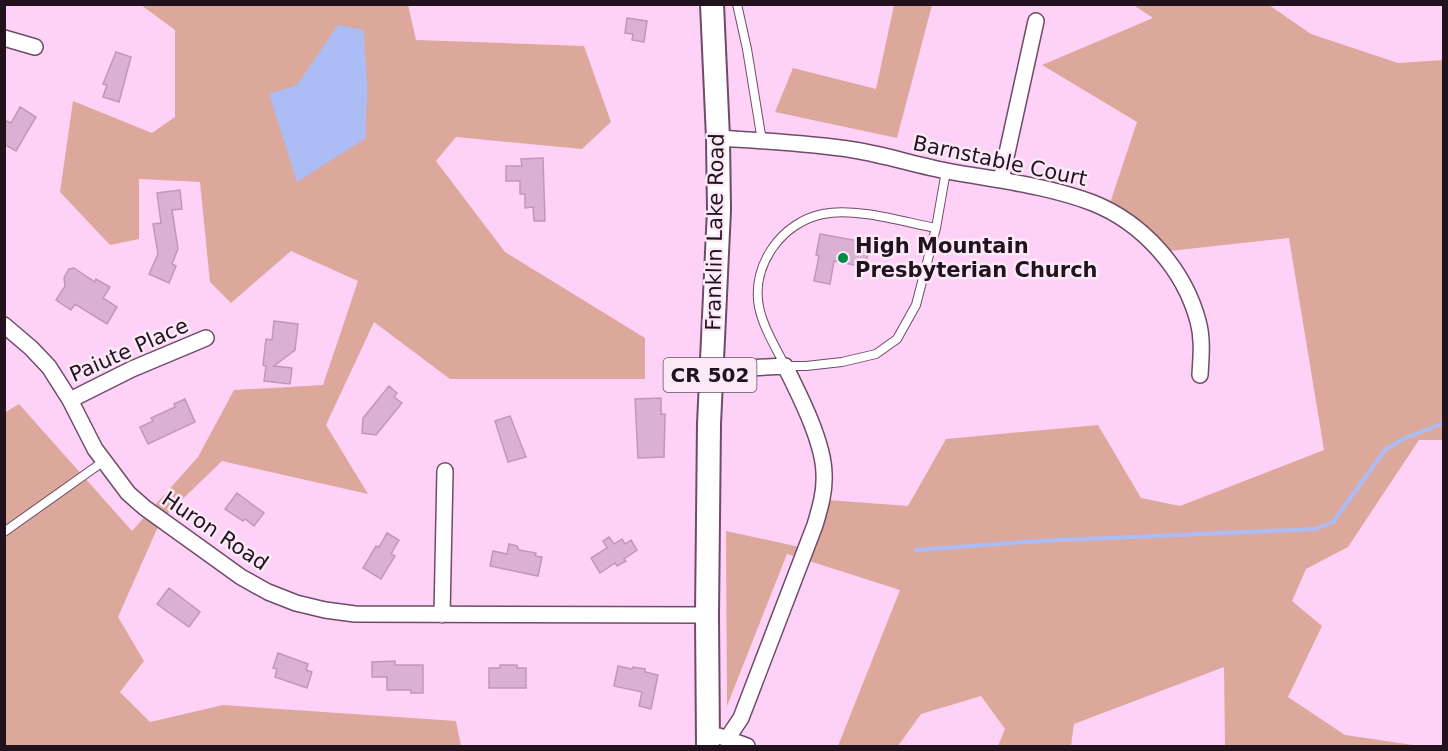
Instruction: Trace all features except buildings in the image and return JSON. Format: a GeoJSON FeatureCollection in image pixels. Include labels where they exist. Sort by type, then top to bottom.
{"type":"FeatureCollection","features":[{"type":"Feature","properties":{"kind":"main road","name":"Franklin Lake Road"},"geometry":{"type":"LineString","coordinates":[[712,4],[718,138],[718,254],[710,370],[706,615],[714,739]]}},
{"type":"Feature","properties":{"kind":"street"},"geometry":{"type":"LineString","coordinates":[[1001,180],[1036,21]]}},
{"type":"Feature","properties":{"kind":"street"},"geometry":{"type":"LineString","coordinates":[[4,38],[35,47]]}},
{"type":"Feature","properties":{"kind":"street","name":"Barnstable Court"},"geometry":{"type":"LineString","coordinates":[[718,138],[802,143],[857,151],[946,171],[1001,180],[1094,203],[1122,219],[1150,240],[1174,269],[1190,298],[1198,322],[1202,349],[1200,375]]}},
{"type":"Feature","properties":{"kind":"street","name":"Huron Road"},"geometry":{"type":"LineString","coordinates":[[4,325],[49,367],[70,400],[95,449],[128,493],[145,508],[241,577],[268,592],[296,603],[355,614],[706,615]]}},
{"type":"Feature","properties":{"kind":"street","name":"Paiute Place"},"geometry":{"type":"LineString","coordinates":[[70,400],[132,369],[206,338]]}},
{"type":"Feature","properties":{"kind":"street"},"geometry":{"type":"LineString","coordinates":[[710,370],[785,366],[804,404],[821,453],[824,472],[824,492],[815,525],[741,718],[714,739]]}},
{"type":"Feature","properties":{"kind":"street"},"geometry":{"type":"LineString","coordinates":[[442,615],[445,471]]}},
{"type":"Feature","properties":{"kind":"street"},"geometry":{"type":"LineString","coordinates":[[714,739],[747,747]]}},
{"type":"Feature","properties":{"kind":"lane"},"geometry":{"type":"LineString","coordinates":[[737,4],[762,141]]}},
{"type":"Feature","properties":{"kind":"lane"},"geometry":{"type":"LineString","coordinates":[[936,228],[862,213],[824,213],[800,221],[786,232],[769,252],[762,269],[758,289],[759,307],[764,322],[785,366],[842,363],[876,354],[897,339],[916,305],[936,228],[946,171]]}},
{"type":"Feature","properties":{"kind":"lane"},"geometry":{"type":"LineString","coordinates":[[4,532],[104,461]]}},
{"type":"Feature","properties":{"kind":"shaded area"},"geometry":{"type":"Polygon","coordinates":[[[1132,4],[1269,5],[1311,34],[1398,63],[1443,60],[1443,440],[1419,440],[1348,547],[1306,569],[1292,601],[1322,626],[1288,697],[1345,735],[1414,746],[1225,746],[1224,667],[1074,724],[1071,746],[998,746],[1005,729],[981,696],[921,714],[898,746],[838,746],[900,590],[787,554],[727,706],[726,531],[813,550],[828,500],[908,506],[946,439],[1098,425],[1141,498],[1180,506],[1324,450],[1289,238],[1160,252],[1109,206],[1137,122],[1042,65],[1153,18],[1132,4]]]}},
{"type":"Feature","properties":{"kind":"shaded area"},"geometry":{"type":"Polygon","coordinates":[[[141,5],[408,5],[416,40],[584,46],[611,122],[582,149],[456,137],[436,161],[505,252],[645,338],[645,379],[450,379],[374,322],[326,425],[368,494],[222,461],[161,520],[118,617],[144,661],[120,692],[150,722],[223,705],[456,721],[461,746],[5,746],[4,413],[19,404],[132,531],[198,457],[234,390],[323,385],[358,281],[291,251],[231,303],[210,282],[200,182],[139,179],[139,239],[110,245],[60,192],[73,101],[152,133],[175,117],[175,30],[141,5]]]}},
{"type":"Feature","properties":{"kind":"shaded area"},"geometry":{"type":"Polygon","coordinates":[[[894,5],[932,5],[897,138],[775,112],[793,68],[876,89],[894,5]]]}},
{"type":"Feature","properties":{"kind":"water"},"geometry":{"type":"Polygon","coordinates":[[[338,25],[364,30],[367,89],[366,138],[297,182],[269,94],[297,85],[338,25]]]}},
{"type":"Feature","properties":{"kind":"waterway"},"geometry":{"type":"LineString","coordinates":[[916,550],[1040,541],[1315,529],[1333,522],[1385,450],[1405,438],[1444,423]]}},
{"type":"Feature","properties":{"kind":"place","name":"High Mountain Presbyterian Church"},"geometry":{"type":"Point","coordinates":[843,258]}}]}
